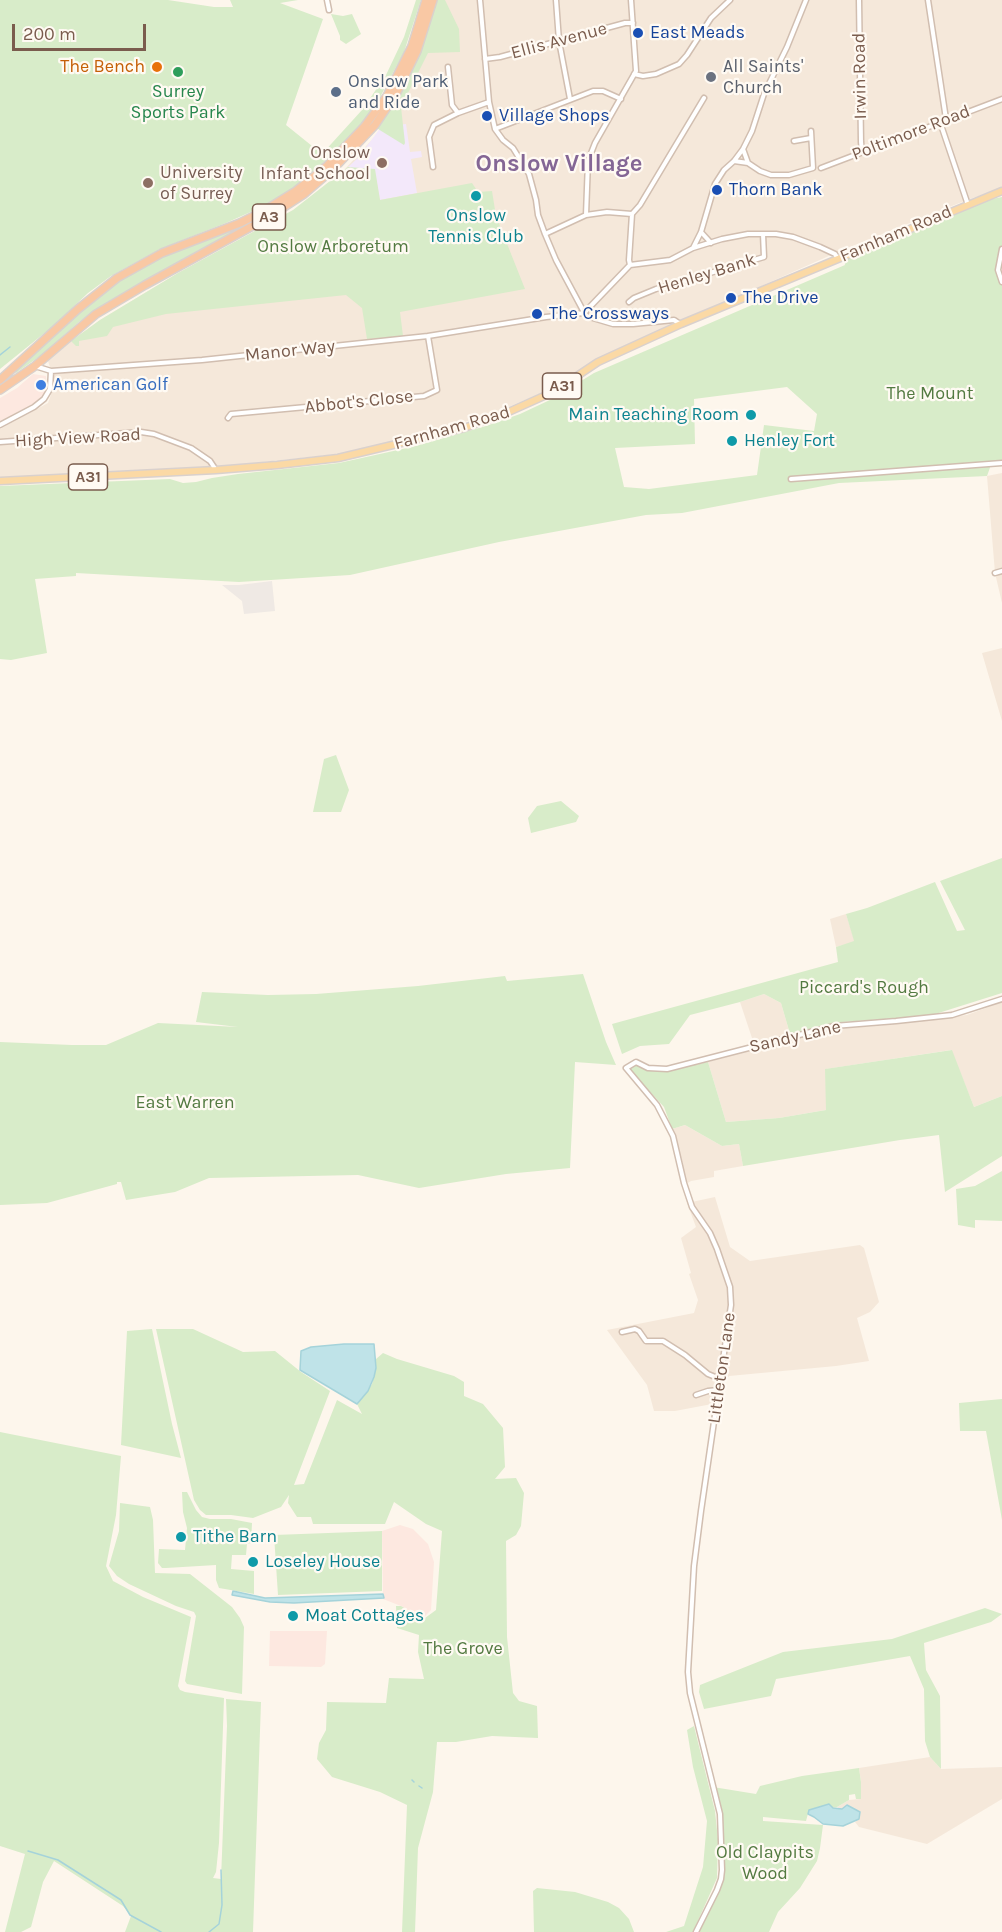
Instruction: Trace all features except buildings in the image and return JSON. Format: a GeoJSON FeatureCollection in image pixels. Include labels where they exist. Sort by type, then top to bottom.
{"type":"FeatureCollection","features":[{"type":"Feature","properties":{"kind":"highway","name":"A3"},"geometry":{"type":"LineString","coordinates":[[0,380],[78,309],[117,278],[162,253],[240,223],[262,212],[296,191],[327,166],[364,127],[387,96],[412,45],[426,0]]}},
{"type":"Feature","properties":{"kind":"highway","name":"A3"},"geometry":{"type":"LineString","coordinates":[[0,390],[35,366],[96,314],[267,218],[304,194],[333,169],[375,125],[396,94],[417,51],[433,0]]}},
{"type":"Feature","properties":{"kind":"main road","name":"Farnham Road"},"geometry":{"type":"LineString","coordinates":[[0,481],[216,470],[338,458],[465,428],[504,414],[553,392],[598,362],[681,324],[1002,191]]}},
{"type":"Feature","properties":{"kind":"street"},"geometry":{"type":"LineString","coordinates":[[327,0],[329,10]]}},
{"type":"Feature","properties":{"kind":"street"},"geometry":{"type":"LineString","coordinates":[[480,0],[489,102],[495,129],[513,148],[529,174],[537,211],[545,234],[584,313],[593,319],[613,324],[675,320],[681,324]]}},
{"type":"Feature","properties":{"kind":"street"},"geometry":{"type":"LineString","coordinates":[[556,0],[559,41],[570,99]]}},
{"type":"Feature","properties":{"kind":"street"},"geometry":{"type":"LineString","coordinates":[[586,215],[588,161],[634,75],[636,67],[631,0]]}},
{"type":"Feature","properties":{"kind":"street"},"geometry":{"type":"LineString","coordinates":[[634,75],[656,74],[678,64],[687,55],[711,18],[730,0]]}},
{"type":"Feature","properties":{"kind":"street"},"geometry":{"type":"LineString","coordinates":[[693,248],[701,232],[715,184],[743,149],[764,94],[787,47],[806,0]]}},
{"type":"Feature","properties":{"kind":"street","name":"Irwin Road"},"geometry":{"type":"LineString","coordinates":[[859,0],[862,151]]}},
{"type":"Feature","properties":{"kind":"street"},"geometry":{"type":"LineString","coordinates":[[928,0],[946,119]]}},
{"type":"Feature","properties":{"kind":"street","name":"Ellis Avenue"},"geometry":{"type":"LineString","coordinates":[[485,59],[625,23],[633,23]]}},
{"type":"Feature","properties":{"kind":"street"},"geometry":{"type":"LineString","coordinates":[[448,67],[452,105],[458,113]]}},
{"type":"Feature","properties":{"kind":"street"},"geometry":{"type":"LineString","coordinates":[[495,129],[597,90],[621,99]]}},
{"type":"Feature","properties":{"kind":"street"},"geometry":{"type":"LineString","coordinates":[[630,265],[632,214],[652,186],[704,99]]}},
{"type":"Feature","properties":{"kind":"street","name":"Poltimore Road"},"geometry":{"type":"LineString","coordinates":[[821,168],[1002,99]]}},
{"type":"Feature","properties":{"kind":"street"},"geometry":{"type":"LineString","coordinates":[[433,167],[429,144],[430,132],[437,123],[489,102]]}},
{"type":"Feature","properties":{"kind":"street"},"geometry":{"type":"LineString","coordinates":[[940,122],[968,204]]}},
{"type":"Feature","properties":{"kind":"street"},"geometry":{"type":"LineString","coordinates":[[734,161],[748,163],[771,175],[789,175],[813,168],[811,131]]}},
{"type":"Feature","properties":{"kind":"street"},"geometry":{"type":"LineString","coordinates":[[794,141],[811,138]]}},
{"type":"Feature","properties":{"kind":"street"},"geometry":{"type":"LineString","coordinates":[[743,149],[748,163]]}},
{"type":"Feature","properties":{"kind":"street"},"geometry":{"type":"LineString","coordinates":[[545,234],[586,215],[608,212],[632,214]]}},
{"type":"Feature","properties":{"kind":"street"},"geometry":{"type":"LineString","coordinates":[[701,232],[711,243]]}},
{"type":"Feature","properties":{"kind":"street"},"geometry":{"type":"LineString","coordinates":[[584,313],[630,265],[658,262],[680,256],[693,248],[722,238],[763,234],[793,237],[835,254],[838,259]]}},
{"type":"Feature","properties":{"kind":"street","name":"Henley Bank"},"geometry":{"type":"LineString","coordinates":[[629,302],[656,289],[764,257],[763,234]]}},
{"type":"Feature","properties":{"kind":"street"},"geometry":{"type":"LineString","coordinates":[[1002,249],[998,270],[1002,282]]}},
{"type":"Feature","properties":{"kind":"street","name":"Manor Way"},"geometry":{"type":"LineString","coordinates":[[35,366],[51,371],[202,360],[428,336],[584,313]]}},
{"type":"Feature","properties":{"kind":"street","name":"Abbot's Close"},"geometry":{"type":"LineString","coordinates":[[228,418],[231,414],[424,396],[437,390],[428,336]]}},
{"type":"Feature","properties":{"kind":"street","name":"High View Road"},"geometry":{"type":"LineString","coordinates":[[0,425],[34,407],[44,399],[50,389],[51,371]]}},
{"type":"Feature","properties":{"kind":"street","name":"High View Road"},"geometry":{"type":"LineString","coordinates":[[0,442],[141,432],[171,439],[201,454],[213,464],[216,470]]}},
{"type":"Feature","properties":{"kind":"street"},"geometry":{"type":"LineString","coordinates":[[791,478],[1002,463]]}},
{"type":"Feature","properties":{"kind":"street"},"geometry":{"type":"LineString","coordinates":[[995,573],[1002,571]]}},
{"type":"Feature","properties":{"kind":"street","name":"Sandy Lane"},"geometry":{"type":"LineString","coordinates":[[626,1068],[636,1062],[648,1068],[667,1069],[834,1026],[952,1015],[1002,999]]}},
{"type":"Feature","properties":{"kind":"street","name":"Littleton Lane"},"geometry":{"type":"LineString","coordinates":[[626,1068],[657,1105],[674,1136],[684,1183],[692,1207],[710,1233],[724,1264],[730,1287],[731,1305],[694,1566],[688,1672],[690,1693],[720,1814],[723,1845],[721,1879],[696,1932]]}},
{"type":"Feature","properties":{"kind":"street"},"geometry":{"type":"LineString","coordinates":[[622,1332],[635,1329],[646,1341],[663,1341],[708,1374],[720,1379]]}},
{"type":"Feature","properties":{"kind":"street"},"geometry":{"type":"LineString","coordinates":[[696,1395],[718,1390]]}},
{"type":"Feature","properties":{"kind":"shaded area"},"geometry":{"type":"Polygon","coordinates":[[[440,0],[1002,0],[1002,188],[840,251],[703,312],[555,387],[490,415],[338,454],[216,467],[0,478],[0,429],[48,403],[53,389],[48,361],[100,320],[178,273],[294,210],[345,169],[379,132],[415,74],[440,0]]]}},
{"type":"Feature","properties":{"kind":"shaded area","name":"Onslow Infant School"},"geometry":{"type":"Polygon","coordinates":[[[406,124],[410,152],[421,151],[422,157],[411,159],[417,193],[380,200],[375,173],[348,167],[358,158],[381,127],[406,124]]]}},
{"type":"Feature","properties":{"kind":"shaded area"},"geometry":{"type":"Polygon","coordinates":[[[33,374],[46,376],[46,393],[40,400],[0,421],[0,398],[17,388],[33,374]]]}},
{"type":"Feature","properties":{"kind":"shaded area"},"geometry":{"type":"Polygon","coordinates":[[[1002,473],[1002,603],[995,573],[987,476],[1002,473]]]}},
{"type":"Feature","properties":{"kind":"shaded area"},"geometry":{"type":"Polygon","coordinates":[[[272,581],[275,611],[244,614],[242,601],[222,585],[239,585],[272,581]]]}},
{"type":"Feature","properties":{"kind":"shaded area"},"geometry":{"type":"Polygon","coordinates":[[[1002,648],[1002,721],[982,653],[1002,648]]]}},
{"type":"Feature","properties":{"kind":"shaded area"},"geometry":{"type":"Polygon","coordinates":[[[846,914],[855,942],[836,947],[830,919],[846,914]]]}},
{"type":"Feature","properties":{"kind":"shaded area"},"geometry":{"type":"Polygon","coordinates":[[[764,994],[781,1003],[790,1034],[754,1044],[740,1002],[764,994]]]}},
{"type":"Feature","properties":{"kind":"shaded area"},"geometry":{"type":"Polygon","coordinates":[[[1002,1002],[1002,1096],[974,1107],[951,1050],[826,1069],[826,1110],[779,1118],[726,1122],[708,1062],[829,1029],[877,1026],[967,1015],[1002,1002]]]}},
{"type":"Feature","properties":{"kind":"shaded area"},"geometry":{"type":"Polygon","coordinates":[[[685,1125],[722,1146],[739,1144],[743,1166],[714,1171],[714,1177],[686,1184],[682,1160],[672,1129],[685,1125]]]}},
{"type":"Feature","properties":{"kind":"shaded area"},"geometry":{"type":"Polygon","coordinates":[[[715,1197],[730,1247],[750,1261],[860,1245],[864,1248],[879,1302],[870,1312],[857,1318],[869,1361],[729,1376],[712,1404],[675,1411],[654,1411],[647,1385],[607,1330],[694,1313],[698,1300],[689,1274],[691,1273],[681,1238],[696,1227],[687,1203],[715,1197]]]}},
{"type":"Feature","properties":{"kind":"shaded area"},"geometry":{"type":"Polygon","coordinates":[[[400,1525],[413,1529],[428,1544],[434,1562],[431,1610],[422,1619],[401,1606],[383,1599],[382,1531],[400,1525]]]}},
{"type":"Feature","properties":{"kind":"shaded area"},"geometry":{"type":"Polygon","coordinates":[[[270,1631],[327,1631],[325,1664],[321,1667],[269,1666],[270,1631]]]}},
{"type":"Feature","properties":{"kind":"shaded area"},"geometry":{"type":"Polygon","coordinates":[[[930,1757],[941,1769],[1002,1767],[1002,1799],[927,1844],[859,1827],[855,1822],[859,1819],[837,1807],[849,1800],[860,1799],[859,1768],[930,1757]]]}},
{"type":"Feature","properties":{"kind":"green space","name":"Surrey Sports Park"},"geometry":{"type":"Polygon","coordinates":[[[0,0],[168,0],[214,7],[233,7],[230,0],[298,0],[280,3],[323,19],[286,125],[322,154],[362,110],[386,75],[404,37],[416,0],[421,0],[404,52],[377,103],[358,128],[318,168],[295,187],[264,206],[160,249],[111,276],[0,369],[0,0]]]}},
{"type":"Feature","properties":{"kind":"green space"},"geometry":{"type":"Polygon","coordinates":[[[437,0],[445,0],[459,29],[460,52],[428,53],[401,107],[404,145],[378,129],[378,126],[399,97],[416,61],[437,0]]]}},
{"type":"Feature","properties":{"kind":"green space"},"geometry":{"type":"Polygon","coordinates":[[[331,14],[343,16],[352,14],[361,34],[346,44],[340,40],[331,14]]]}},
{"type":"Feature","properties":{"kind":"green space","name":"Onslow Arboretum"},"geometry":{"type":"Polygon","coordinates":[[[348,167],[375,169],[380,200],[472,183],[478,192],[492,191],[496,216],[525,289],[400,312],[403,336],[367,339],[362,308],[346,295],[166,314],[113,327],[107,336],[79,341],[79,346],[71,341],[100,320],[178,273],[293,210],[348,167]]]}},
{"type":"Feature","properties":{"kind":"green space"},"geometry":{"type":"Polygon","coordinates":[[[313,181],[314,183],[297,196],[265,216],[109,301],[79,322],[43,354],[15,372],[80,312],[119,281],[163,257],[241,226],[313,181]]]}},
{"type":"Feature","properties":{"kind":"green space","name":"The Mount"},"geometry":{"type":"Polygon","coordinates":[[[1002,197],[1002,249],[998,270],[1002,282],[1002,461],[992,462],[987,476],[839,483],[682,513],[646,515],[499,542],[350,575],[239,582],[76,573],[76,576],[35,579],[47,653],[11,660],[0,659],[0,486],[170,479],[183,483],[196,482],[238,474],[339,463],[416,446],[486,426],[552,399],[594,373],[845,265],[843,257],[982,201],[1002,197]],[[787,387],[694,399],[695,444],[615,448],[624,487],[649,489],[757,475],[764,425],[814,431],[817,414],[787,387]]]}},
{"type":"Feature","properties":{"kind":"green space"},"geometry":{"type":"Polygon","coordinates":[[[336,755],[349,790],[341,812],[313,812],[324,759],[336,755]]]}},
{"type":"Feature","properties":{"kind":"green space"},"geometry":{"type":"Polygon","coordinates":[[[561,801],[579,816],[576,822],[531,833],[528,818],[537,806],[561,801]]]}},
{"type":"Feature","properties":{"kind":"green space","name":"Piccard's Rough"},"geometry":{"type":"Polygon","coordinates":[[[1002,858],[1002,993],[929,1016],[842,1022],[790,1034],[781,1003],[764,994],[690,1015],[669,1044],[640,1046],[622,1054],[612,1024],[838,962],[836,947],[854,941],[846,914],[935,882],[957,931],[965,930],[940,881],[1002,858]]]}},
{"type":"Feature","properties":{"kind":"green space","name":"East Warren"},"geometry":{"type":"Polygon","coordinates":[[[583,974],[616,1065],[575,1062],[570,1168],[506,1174],[419,1188],[358,1175],[209,1178],[175,1192],[126,1200],[121,1182],[117,1182],[117,1184],[47,1203],[0,1205],[0,1042],[106,1045],[158,1023],[238,1027],[196,1022],[202,992],[268,995],[316,994],[505,976],[507,981],[583,974]]]}},
{"type":"Feature","properties":{"kind":"green space"},"geometry":{"type":"Polygon","coordinates":[[[952,1050],[974,1107],[1002,1096],[1002,1156],[945,1192],[939,1135],[743,1166],[739,1144],[722,1146],[685,1125],[672,1129],[664,1107],[629,1069],[634,1065],[664,1072],[708,1062],[726,1122],[779,1118],[826,1110],[825,1069],[952,1050]]]}},
{"type":"Feature","properties":{"kind":"green space"},"geometry":{"type":"Polygon","coordinates":[[[1002,1171],[1002,1221],[975,1220],[975,1228],[958,1225],[956,1189],[975,1186],[1002,1171]]]}},
{"type":"Feature","properties":{"kind":"green space"},"geometry":{"type":"Polygon","coordinates":[[[152,1329],[181,1458],[121,1445],[127,1331],[152,1329]]]}},
{"type":"Feature","properties":{"kind":"green space","name":"The Grove"},"geometry":{"type":"Polygon","coordinates":[[[156,1329],[193,1329],[243,1352],[275,1351],[330,1391],[294,1485],[304,1484],[337,1400],[362,1414],[357,1404],[372,1384],[376,1359],[383,1353],[454,1376],[464,1382],[464,1396],[483,1404],[503,1428],[505,1467],[495,1479],[516,1478],[524,1493],[521,1526],[516,1535],[506,1541],[507,1637],[513,1693],[519,1701],[537,1706],[538,1738],[492,1736],[456,1742],[437,1742],[433,1792],[418,1848],[415,1932],[402,1932],[407,1805],[380,1792],[332,1777],[317,1759],[319,1743],[326,1730],[327,1702],[386,1703],[389,1678],[424,1679],[418,1652],[419,1635],[397,1628],[396,1606],[401,1606],[422,1619],[421,1621],[436,1610],[442,1531],[426,1524],[394,1502],[385,1524],[313,1524],[311,1517],[297,1517],[288,1503],[289,1495],[281,1507],[253,1518],[206,1515],[194,1500],[156,1329]]]}},
{"type":"Feature","properties":{"kind":"green space"},"geometry":{"type":"Polygon","coordinates":[[[1002,1399],[1002,1520],[986,1431],[960,1431],[959,1403],[1002,1399]]]}},
{"type":"Feature","properties":{"kind":"green space"},"geometry":{"type":"Polygon","coordinates":[[[0,1432],[121,1456],[116,1515],[106,1566],[113,1581],[143,1597],[191,1617],[178,1686],[185,1692],[224,1698],[219,1843],[216,1872],[213,1878],[221,1879],[226,1699],[261,1702],[253,1932],[125,1932],[131,1916],[123,1906],[54,1861],[43,1882],[31,1927],[21,1932],[5,1932],[25,1854],[0,1846],[0,1432]]]}},
{"type":"Feature","properties":{"kind":"green space"},"geometry":{"type":"Polygon","coordinates":[[[182,1492],[187,1492],[202,1517],[252,1523],[251,1543],[247,1544],[246,1555],[232,1555],[231,1569],[254,1571],[254,1594],[219,1588],[216,1580],[216,1565],[162,1568],[158,1563],[159,1549],[185,1550],[187,1528],[182,1492]]]}},
{"type":"Feature","properties":{"kind":"green space"},"geometry":{"type":"Polygon","coordinates":[[[120,1503],[150,1507],[153,1520],[155,1573],[190,1574],[232,1607],[240,1618],[244,1627],[242,1694],[187,1684],[185,1681],[196,1616],[194,1612],[129,1584],[117,1576],[109,1566],[119,1531],[120,1503]]]}},
{"type":"Feature","properties":{"kind":"green space"},"geometry":{"type":"Polygon","coordinates":[[[382,1531],[382,1591],[278,1595],[274,1535],[382,1531]]]}},
{"type":"Feature","properties":{"kind":"green space"},"geometry":{"type":"Polygon","coordinates":[[[985,1608],[1002,1614],[991,1622],[924,1643],[926,1670],[940,1696],[941,1769],[930,1757],[925,1741],[924,1689],[910,1656],[776,1679],[771,1696],[704,1709],[699,1692],[700,1685],[783,1652],[892,1639],[985,1608]]]}},
{"type":"Feature","properties":{"kind":"green space"},"geometry":{"type":"Polygon","coordinates":[[[694,1726],[715,1811],[718,1840],[717,1878],[693,1932],[666,1932],[684,1926],[703,1867],[707,1821],[693,1767],[687,1730],[694,1726]]]}},
{"type":"Feature","properties":{"kind":"green space","name":"Old Claypits Wood"},"geometry":{"type":"Polygon","coordinates":[[[859,1768],[861,1799],[856,1799],[855,1794],[849,1795],[849,1800],[837,1807],[833,1808],[829,1804],[809,1810],[806,1821],[763,1817],[763,1821],[823,1825],[817,1861],[800,1888],[778,1912],[769,1932],[696,1932],[721,1879],[720,1814],[713,1787],[756,1794],[760,1786],[802,1776],[859,1768]]]}},
{"type":"Feature","properties":{"kind":"green space"},"geometry":{"type":"Polygon","coordinates":[[[537,1888],[575,1892],[608,1902],[619,1908],[629,1919],[634,1932],[534,1932],[533,1891],[537,1888]]]}},
{"type":"Feature","properties":{"kind":"water"},"geometry":{"type":"Polygon","coordinates":[[[374,1344],[376,1368],[374,1377],[368,1391],[357,1404],[300,1370],[301,1351],[311,1347],[374,1344]]]}},
{"type":"Feature","properties":{"kind":"water"},"geometry":{"type":"Polygon","coordinates":[[[233,1591],[265,1598],[383,1594],[384,1598],[294,1603],[270,1602],[232,1595],[233,1591]]]}},
{"type":"Feature","properties":{"kind":"water"},"geometry":{"type":"Polygon","coordinates":[[[829,1804],[833,1808],[842,1809],[847,1805],[860,1812],[859,1819],[843,1826],[823,1824],[808,1814],[809,1810],[829,1804]]]}},
{"type":"Feature","properties":{"kind":"waterway"},"geometry":{"type":"LineString","coordinates":[[0,355],[10,347]]}},
{"type":"Feature","properties":{"kind":"waterway"},"geometry":{"type":"LineString","coordinates":[[28,1851],[58,1860],[121,1900],[130,1915],[161,1932]]}},
{"type":"Feature","properties":{"kind":"waterway"},"geometry":{"type":"LineString","coordinates":[[209,1932],[219,1924],[222,1905],[221,1870]]}},
{"type":"Feature","properties":{"kind":"place","name":"East Meads"},"geometry":{"type":"Point","coordinates":[638,33]}},
{"type":"Feature","properties":{"kind":"place","name":"The Bench"},"geometry":{"type":"Point","coordinates":[157,67]}},
{"type":"Feature","properties":{"kind":"place","name":"Surrey Sports Park"},"geometry":{"type":"Point","coordinates":[178,72]}},
{"type":"Feature","properties":{"kind":"place","name":"All Saints' Church"},"geometry":{"type":"Point","coordinates":[711,77]}},
{"type":"Feature","properties":{"kind":"place","name":"Onslow Park and Ride"},"geometry":{"type":"Point","coordinates":[336,92]}},
{"type":"Feature","properties":{"kind":"place","name":"Village Shops"},"geometry":{"type":"Point","coordinates":[487,116]}},
{"type":"Feature","properties":{"kind":"place","name":"Onslow Infant School"},"geometry":{"type":"Point","coordinates":[382,163]}},
{"type":"Feature","properties":{"kind":"place","name":"University of Surrey"},"geometry":{"type":"Point","coordinates":[148,183]}},
{"type":"Feature","properties":{"kind":"place","name":"Thorn Bank"},"geometry":{"type":"Point","coordinates":[717,190]}},
{"type":"Feature","properties":{"kind":"place","name":"Onslow Tennis Club"},"geometry":{"type":"Point","coordinates":[476,196]}},
{"type":"Feature","properties":{"kind":"place","name":"The Drive"},"geometry":{"type":"Point","coordinates":[731,298]}},
{"type":"Feature","properties":{"kind":"place","name":"The Crossways"},"geometry":{"type":"Point","coordinates":[537,314]}},
{"type":"Feature","properties":{"kind":"place","name":"American Golf"},"geometry":{"type":"Point","coordinates":[41,385]}},
{"type":"Feature","properties":{"kind":"place","name":"Main Teaching Room"},"geometry":{"type":"Point","coordinates":[751,415]}},
{"type":"Feature","properties":{"kind":"place","name":"Henley Fort"},"geometry":{"type":"Point","coordinates":[732,441]}},
{"type":"Feature","properties":{"kind":"place","name":"Tithe Barn"},"geometry":{"type":"Point","coordinates":[181,1537]}},
{"type":"Feature","properties":{"kind":"place","name":"Loseley House"},"geometry":{"type":"Point","coordinates":[253,1562]}},
{"type":"Feature","properties":{"kind":"place","name":"Moat Cottages"},"geometry":{"type":"Point","coordinates":[293,1616]}},
{"type":"Feature","properties":{"kind":"district","name":"Onslow Village"},"geometry":{"type":"Point","coordinates":[559,164]}}]}
